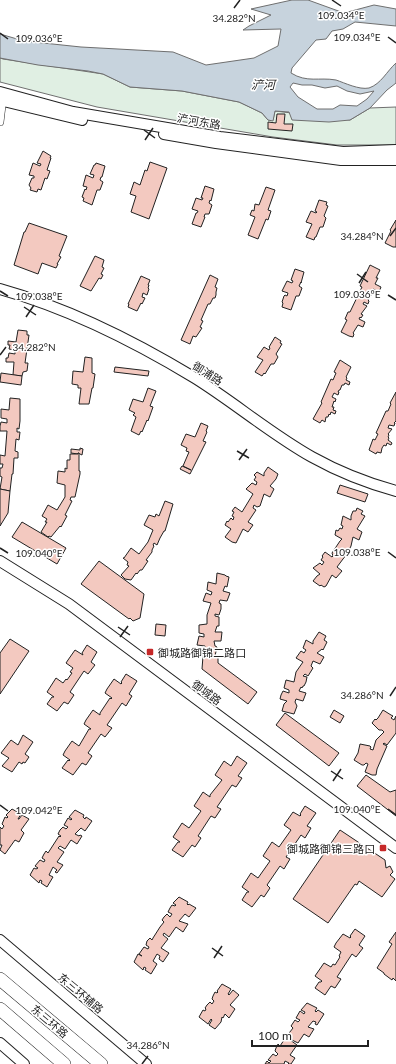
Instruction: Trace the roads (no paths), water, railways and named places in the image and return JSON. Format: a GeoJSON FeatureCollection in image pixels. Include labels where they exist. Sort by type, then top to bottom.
{"type":"FeatureCollection","features":[{"type":"Feature","properties":{"kind":"highway","name":"东三环路"},"geometry":{"type":"LineString","coordinates":[[0,979],[101,1064]]}},
{"type":"Feature","properties":{"kind":"highway","name":"东三环路"},"geometry":{"type":"LineString","coordinates":[[0,1009],[64,1064]]}},
{"type":"Feature","properties":{"kind":"main road","name":"浐河东路"},"geometry":{"type":"LineString","coordinates":[[1,97],[73,112],[220,137],[343,152],[396,150]]}},
{"type":"Feature","properties":{"kind":"main road","name":"浐河东路"},"geometry":{"type":"LineString","coordinates":[[1,97],[67,117],[216,143],[340,160],[396,160]]}},
{"type":"Feature","properties":{"kind":"main road","name":"御浦路"},"geometry":{"type":"LineString","coordinates":[[0,290],[51,306],[132,343],[194,378],[227,399],[274,433],[314,458],[345,474],[396,491]]}},
{"type":"Feature","properties":{"kind":"main road","name":"御城路"},"geometry":{"type":"LineString","coordinates":[[0,561],[69,604],[396,848]]}},
{"type":"Feature","properties":{"kind":"main road","name":"东三环辅路"},"geometry":{"type":"LineString","coordinates":[[0,940],[146,1064]]}},
{"type":"Feature","properties":{"kind":"main road"},"geometry":{"type":"LineString","coordinates":[[0,1043],[24,1064]]}},
{"type":"Feature","properties":{"kind":"street"},"geometry":{"type":"LineString","coordinates":[[0,122],[1,97]]}},
{"type":"Feature","properties":{"kind":"water","name":"浐河"},"geometry":{"type":"Polygon","coordinates":[[[292,0],[308,0],[344,13],[374,5],[396,9],[396,26],[355,22],[343,29],[332,31],[326,39],[316,40],[292,68],[291,73],[302,78],[330,79],[357,87],[369,88],[377,84],[396,63],[396,83],[370,108],[350,120],[329,122],[292,120],[289,112],[275,111],[273,121],[268,120],[262,113],[239,102],[182,91],[130,87],[103,74],[0,58],[0,34],[24,41],[81,47],[173,52],[206,65],[254,58],[278,46],[281,29],[243,30],[271,15],[251,9],[292,0]],[[293,83],[290,87],[298,97],[317,109],[333,109],[340,105],[357,106],[367,99],[374,91],[360,94],[347,91],[337,86],[325,88],[312,85],[293,83]]]}},
{"type":"Feature","properties":{"kind":"place","name":"御城路御锦二路口"},"geometry":{"type":"Point","coordinates":[150,652]}},
{"type":"Feature","properties":{"kind":"place","name":"御城路御锦三路口"},"geometry":{"type":"Point","coordinates":[383,848]}}]}
